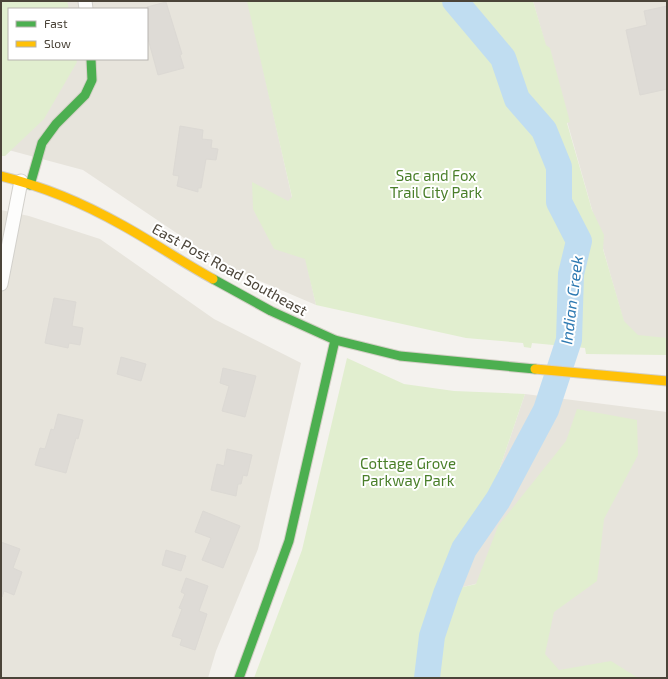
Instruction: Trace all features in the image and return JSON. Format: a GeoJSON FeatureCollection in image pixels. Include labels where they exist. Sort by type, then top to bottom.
{"type":"FeatureCollection","features":[{"type":"Feature","properties":{"kind":"main road"},"geometry":{"type":"LineString","coordinates":[[25,183],[42,143],[56,124],[85,95],[92,80],[90,60]]}},
{"type":"Feature","properties":{"kind":"main road","name":"East Post Road Southeast"},"geometry":{"type":"LineString","coordinates":[[1,176],[68,199],[121,224],[194,269],[264,308],[335,340],[400,356],[667,381]]}},
{"type":"Feature","properties":{"kind":"main road"},"geometry":{"type":"LineString","coordinates":[[239,678],[289,541],[335,340]]}},
{"type":"Feature","properties":{"kind":"street"},"geometry":{"type":"LineString","coordinates":[[1,284],[25,183]]}},
{"type":"Feature","properties":{"kind":"shaded area"},"geometry":{"type":"Polygon","coordinates":[[[1,1],[248,1],[316,305],[227,267],[83,170],[1,148],[1,1]]]}},
{"type":"Feature","properties":{"kind":"shaded area"},"geometry":{"type":"Polygon","coordinates":[[[533,1],[667,1],[667,353],[632,351],[533,1]]]}},
{"type":"Feature","properties":{"kind":"shaded area"},"geometry":{"type":"Polygon","coordinates":[[[1,210],[29,216],[100,239],[214,319],[301,363],[258,549],[216,651],[208,678],[1,678],[1,210]]]}},
{"type":"Feature","properties":{"kind":"shaded area"},"geometry":{"type":"Polygon","coordinates":[[[525,394],[667,412],[667,678],[451,678],[479,583],[459,588],[525,394]]]}},
{"type":"Feature","properties":{"kind":"green space"},"geometry":{"type":"Polygon","coordinates":[[[1,1],[67,1],[69,8],[8,8],[8,60],[76,60],[77,62],[44,119],[5,156],[1,156],[1,1]]]}},
{"type":"Feature","properties":{"kind":"green space","name":"Sac and Fox Trail City Park"},"geometry":{"type":"Polygon","coordinates":[[[247,1],[533,1],[546,45],[550,48],[570,122],[567,123],[592,210],[604,235],[603,249],[624,321],[638,335],[667,338],[667,355],[586,354],[585,348],[532,343],[531,348],[524,347],[523,343],[466,338],[316,305],[305,259],[274,249],[253,209],[252,182],[288,201],[292,197],[247,1]]]}},
{"type":"Feature","properties":{"kind":"green space","name":"Cottage Grove Parkway Park"},"geometry":{"type":"Polygon","coordinates":[[[347,358],[404,384],[454,391],[525,394],[459,588],[476,584],[498,526],[566,441],[577,409],[637,420],[638,455],[604,519],[597,581],[554,612],[545,654],[559,670],[611,661],[638,678],[254,678],[302,550],[347,358]]]}},
{"type":"Feature","properties":{"kind":"building"},"geometry":{"type":"Polygon","coordinates":[[[166,2],[182,54],[180,55],[184,68],[158,75],[148,39],[147,7],[166,2]]]}},
{"type":"Feature","properties":{"kind":"building"},"geometry":{"type":"Polygon","coordinates":[[[667,6],[667,89],[640,95],[626,30],[647,25],[644,11],[667,6]]]}},
{"type":"Feature","properties":{"kind":"building"},"geometry":{"type":"Polygon","coordinates":[[[180,126],[203,130],[202,139],[212,140],[211,148],[218,149],[216,160],[206,159],[201,188],[198,188],[198,192],[177,186],[179,176],[173,175],[180,126]]]}},
{"type":"Feature","properties":{"kind":"building"},"geometry":{"type":"Polygon","coordinates":[[[54,298],[76,302],[72,326],[83,328],[80,345],[69,343],[68,348],[45,343],[54,298]]]}},
{"type":"Feature","properties":{"kind":"building"},"geometry":{"type":"Polygon","coordinates":[[[121,357],[146,364],[141,381],[117,374],[121,357]]]}},
{"type":"Feature","properties":{"kind":"building"},"geometry":{"type":"Polygon","coordinates":[[[223,368],[256,376],[245,417],[222,411],[229,386],[220,383],[223,368]]]}},
{"type":"Feature","properties":{"kind":"building"},"geometry":{"type":"Polygon","coordinates":[[[58,414],[83,420],[66,473],[35,465],[40,448],[45,449],[51,429],[54,430],[58,414]]]}},
{"type":"Feature","properties":{"kind":"building"},"geometry":{"type":"Polygon","coordinates":[[[227,449],[252,455],[247,476],[243,475],[241,484],[238,484],[236,496],[211,490],[217,464],[224,466],[227,449]]]}},
{"type":"Feature","properties":{"kind":"building"},"geometry":{"type":"Polygon","coordinates":[[[203,511],[240,526],[223,568],[202,560],[211,538],[195,532],[203,511]]]}},
{"type":"Feature","properties":{"kind":"building"},"geometry":{"type":"Polygon","coordinates":[[[1,542],[20,549],[13,568],[22,572],[14,595],[4,591],[2,597],[1,542]]]}},
{"type":"Feature","properties":{"kind":"building"},"geometry":{"type":"Polygon","coordinates":[[[166,550],[186,556],[181,571],[162,565],[166,550]]]}},
{"type":"Feature","properties":{"kind":"building"},"geometry":{"type":"Polygon","coordinates":[[[186,578],[208,586],[199,611],[207,614],[195,650],[180,645],[182,639],[172,636],[182,609],[179,608],[185,594],[181,592],[186,578]]]}},
{"type":"Feature","properties":{"kind":"waterway","name":"Indian Creek"},"geometry":{"type":"LineString","coordinates":[[427,678],[432,636],[446,594],[464,549],[498,500],[546,410],[569,340],[571,274],[579,241],[559,202],[559,167],[544,130],[517,99],[503,58],[455,1]]}},
{"type":"Feature","properties":{"kind":"traffic: fast"},"geometry":{"type":"LineString","coordinates":[[30,185],[42,143],[56,124],[85,95],[92,80],[91,60]]}},
{"type":"Feature","properties":{"kind":"traffic: fast"},"geometry":{"type":"LineString","coordinates":[[213,279],[271,311],[335,340],[400,356],[535,369]]}},
{"type":"Feature","properties":{"kind":"traffic: fast"},"geometry":{"type":"LineString","coordinates":[[239,678],[289,541],[335,340]]}},
{"type":"Feature","properties":{"kind":"traffic: slow"},"geometry":{"type":"LineString","coordinates":[[1,176],[48,190],[108,217],[213,279]]}},
{"type":"Feature","properties":{"kind":"traffic: slow"},"geometry":{"type":"LineString","coordinates":[[535,369],[667,381]]}}]}
